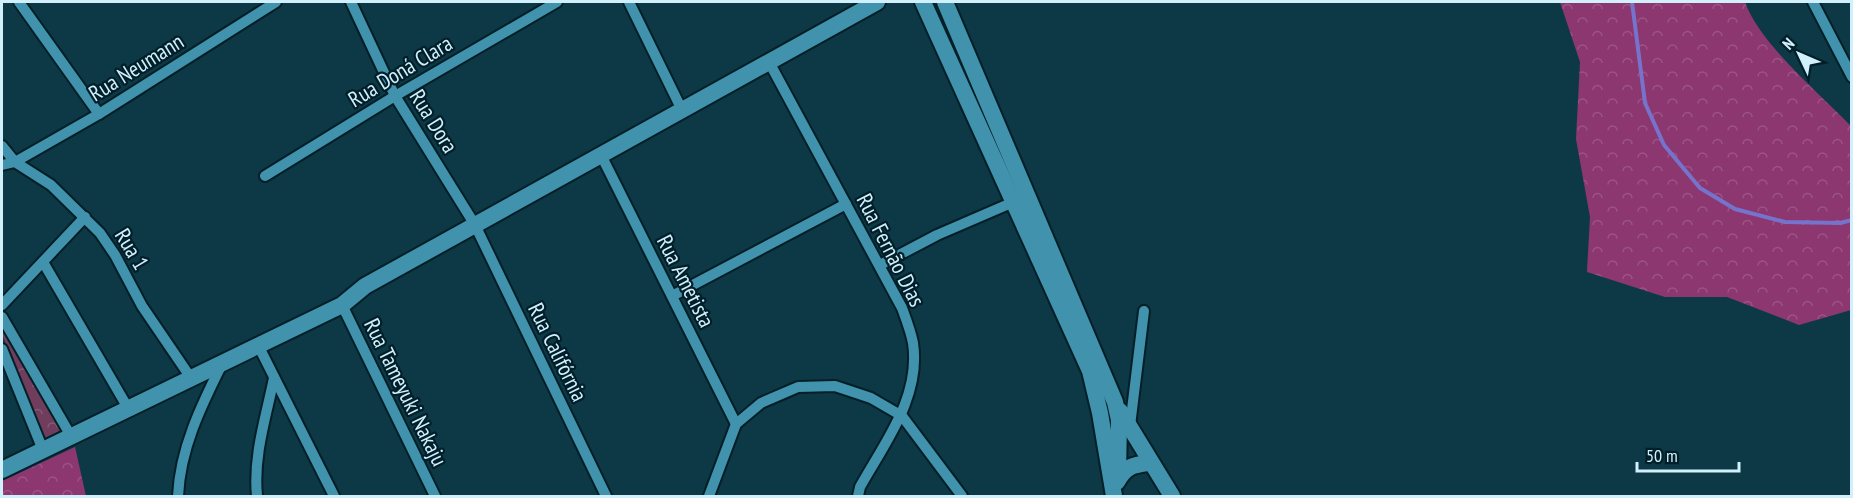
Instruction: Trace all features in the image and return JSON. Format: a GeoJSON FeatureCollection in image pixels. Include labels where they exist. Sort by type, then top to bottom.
{"type":"FeatureCollection","features":[{"type":"Feature","properties":{"kind":"main road"},"geometry":{"type":"LineString","coordinates":[[2,470],[342,305],[364,286],[877,2]]}},
{"type":"Feature","properties":{"kind":"main road"},"geometry":{"type":"LineString","coordinates":[[923,2],[1115,402],[1125,433],[1172,496]]}},
{"type":"Feature","properties":{"kind":"main road"},"geometry":{"type":"LineString","coordinates":[[945,2],[1019,200],[1090,371],[1116,492]]}},
{"type":"Feature","properties":{"kind":"main road"},"geometry":{"type":"LineString","coordinates":[[1100,413],[1110,431],[1125,433]]}},
{"type":"Feature","properties":{"kind":"main road"},"geometry":{"type":"LineString","coordinates":[[1116,492],[1125,433]]}},
{"type":"Feature","properties":{"kind":"main road"},"geometry":{"type":"LineString","coordinates":[[1116,492],[1123,471],[1132,465],[1152,467]]}},
{"type":"Feature","properties":{"kind":"street"},"geometry":{"type":"LineString","coordinates":[[19,2],[99,114]]}},
{"type":"Feature","properties":{"kind":"street","name":"Rua Neumann"},"geometry":{"type":"LineString","coordinates":[[15,162],[99,114],[276,2]]}},
{"type":"Feature","properties":{"kind":"street","name":"Rua Dora"},"geometry":{"type":"LineString","coordinates":[[351,2],[395,96],[476,225]]}},
{"type":"Feature","properties":{"kind":"street","name":"Rua Doná Clara"},"geometry":{"type":"LineString","coordinates":[[265,176],[395,96],[557,2]]}},
{"type":"Feature","properties":{"kind":"street"},"geometry":{"type":"LineString","coordinates":[[629,2],[682,110]]}},
{"type":"Feature","properties":{"kind":"street"},"geometry":{"type":"LineString","coordinates":[[1813,2],[1851,77]]}},
{"type":"Feature","properties":{"kind":"street","name":"Rua Fernão Dias"},"geometry":{"type":"LineString","coordinates":[[769,62],[880,265],[902,308],[913,343],[913,378],[902,416],[860,487],[858,496]]}},
{"type":"Feature","properties":{"kind":"street","name":"Rua 1"},"geometry":{"type":"LineString","coordinates":[[2,146],[15,162],[51,185],[85,217],[116,255],[142,306],[190,378]]}},
{"type":"Feature","properties":{"kind":"street","name":"Rua Ametista"},"geometry":{"type":"LineString","coordinates":[[601,155],[736,424]]}},
{"type":"Feature","properties":{"kind":"street"},"geometry":{"type":"LineString","coordinates":[[2,165],[15,162]]}},
{"type":"Feature","properties":{"kind":"street"},"geometry":{"type":"LineString","coordinates":[[880,265],[937,235],[1019,200]]}},
{"type":"Feature","properties":{"kind":"street"},"geometry":{"type":"LineString","coordinates":[[672,296],[846,204]]}},
{"type":"Feature","properties":{"kind":"street"},"geometry":{"type":"LineString","coordinates":[[2,305],[85,217]]}},
{"type":"Feature","properties":{"kind":"street","name":"Rua Califórnia"},"geometry":{"type":"LineString","coordinates":[[476,225],[606,496]]}},
{"type":"Feature","properties":{"kind":"street"},"geometry":{"type":"LineString","coordinates":[[43,262],[128,408]]}},
{"type":"Feature","properties":{"kind":"street","name":"Rua Tameyuki Nakaju"},"geometry":{"type":"LineString","coordinates":[[342,305],[435,496]]}},
{"type":"Feature","properties":{"kind":"street"},"geometry":{"type":"LineString","coordinates":[[1125,433],[1144,310]]}},
{"type":"Feature","properties":{"kind":"street"},"geometry":{"type":"LineString","coordinates":[[2,317],[71,436]]}},
{"type":"Feature","properties":{"kind":"street"},"geometry":{"type":"LineString","coordinates":[[258,345],[334,496]]}},
{"type":"Feature","properties":{"kind":"street"},"geometry":{"type":"LineString","coordinates":[[2,349],[43,450]]}},
{"type":"Feature","properties":{"kind":"street"},"geometry":{"type":"LineString","coordinates":[[178,496],[179,473],[197,414],[223,363]]}},
{"type":"Feature","properties":{"kind":"street"},"geometry":{"type":"LineString","coordinates":[[257,496],[255,477],[260,440],[274,378]]}},
{"type":"Feature","properties":{"kind":"street"},"geometry":{"type":"LineString","coordinates":[[709,496],[736,424],[761,403],[798,387],[835,386],[871,398],[902,416],[962,496]]}},
{"type":"Feature","properties":{"kind":"green space"},"geometry":{"type":"Polygon","coordinates":[[[1560,2],[1745,2],[1763,34],[1777,51],[1851,126],[1851,310],[1799,325],[1727,297],[1665,297],[1587,272],[1590,217],[1576,139],[1580,62],[1560,2]]]}},
{"type":"Feature","properties":{"kind":"green space"},"geometry":{"type":"Polygon","coordinates":[[[2,329],[64,429],[43,439],[2,329]]]}},
{"type":"Feature","properties":{"kind":"green space"},"geometry":{"type":"Polygon","coordinates":[[[75,447],[86,496],[2,496],[2,481],[75,447]]]}},
{"type":"Feature","properties":{"kind":"waterway"},"geometry":{"type":"LineString","coordinates":[[1632,2],[1645,103],[1664,145],[1700,188],[1735,209],[1785,222],[1840,223],[1852,220]]}}]}
